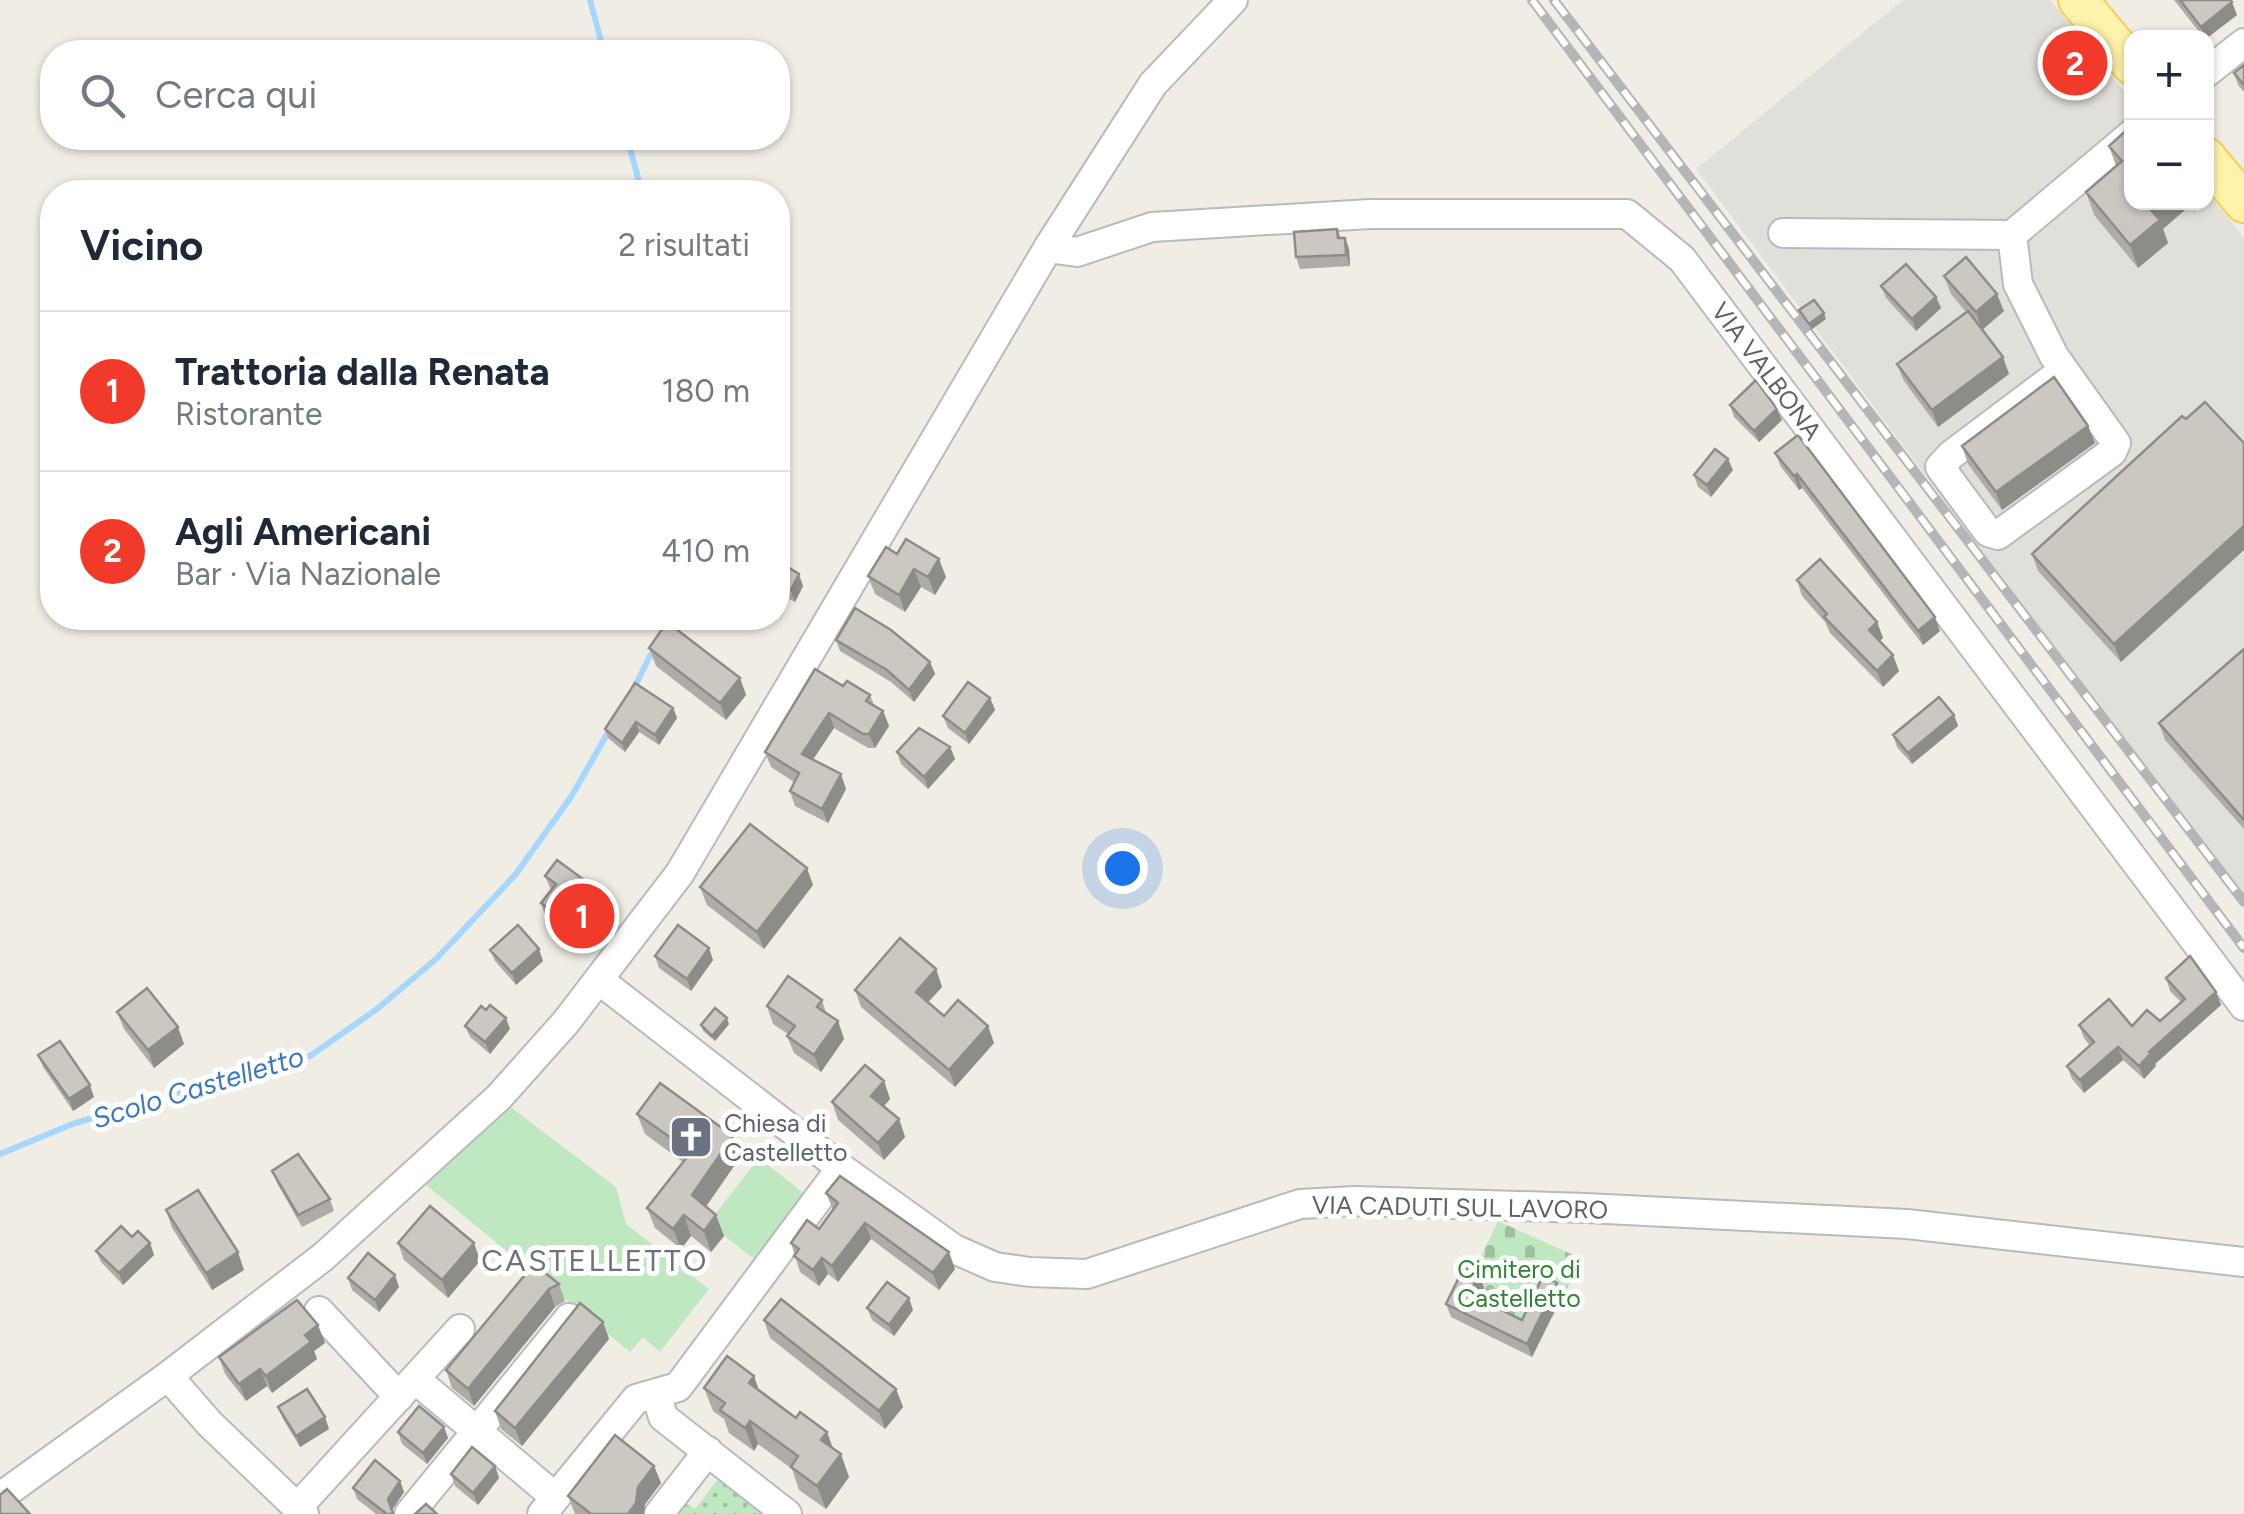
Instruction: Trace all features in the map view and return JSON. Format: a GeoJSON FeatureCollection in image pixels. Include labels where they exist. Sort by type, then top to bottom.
{"type":"FeatureCollection","features":[{"type":"Feature","properties":{"kind":"main road"},"geometry":{"type":"LineString","coordinates":[[2078,0],[2124,55]]}},
{"type":"Feature","properties":{"kind":"main road"},"geometry":{"type":"LineString","coordinates":[[2214,167],[2244,203]]}},
{"type":"Feature","properties":{"kind":"street"},"geometry":{"type":"LineString","coordinates":[[0,1497],[168,1376],[323,1257],[499,1097],[599,980],[680,873],[1048,248],[1153,84],[1233,0]]}},
{"type":"Feature","properties":{"kind":"street"},"geometry":{"type":"LineString","coordinates":[[2214,67],[2244,44]]}},
{"type":"Feature","properties":{"kind":"street"},"geometry":{"type":"LineString","coordinates":[[1783,232],[2012,235],[2124,141]]}},
{"type":"Feature","properties":{"kind":"street","name":"VIA VALBONA"},"geometry":{"type":"LineString","coordinates":[[1048,248],[1076,252],[1152,226],[1370,214],[1627,214],[1682,258],[2244,1006]]}},
{"type":"Feature","properties":{"kind":"street"},"geometry":{"type":"LineString","coordinates":[[2012,235],[2018,284],[2064,370],[2116,443],[2112,452],[1998,535],[1988,532],[1940,467],[1950,454],[2064,370]]}},
{"type":"Feature","properties":{"kind":"street","name":"VIA CADUTI SUL LAVORO"},"geometry":{"type":"LineString","coordinates":[[599,980],[841,1168],[954,1249],[996,1266],[1030,1272],[1087,1274],[1300,1204],[1355,1201],[1906,1224],[2244,1262]]}},
{"type":"Feature","properties":{"kind":"street"},"geometry":{"type":"LineString","coordinates":[[319,1312],[407,1388],[477,1431],[548,1505],[636,1399],[678,1387],[841,1168]]}},
{"type":"Feature","properties":{"kind":"street"},"geometry":{"type":"LineString","coordinates":[[409,1514],[569,1318]]}},
{"type":"Feature","properties":{"kind":"street"},"geometry":{"type":"LineString","coordinates":[[168,1376],[210,1423],[301,1511],[460,1329]]}},
{"type":"Feature","properties":{"kind":"street"},"geometry":{"type":"LineString","coordinates":[[656,1394],[663,1416],[786,1514]]}},
{"type":"Feature","properties":{"kind":"street"},"geometry":{"type":"LineString","coordinates":[[659,1514],[708,1451]]}},
{"type":"Feature","properties":{"kind":"shaded area"},"geometry":{"type":"Polygon","coordinates":[[[1903,0],[2050,0],[2124,91],[2124,210],[2214,210],[2214,201],[2244,238],[2244,901],[1696,169],[1903,0]]]}},
{"type":"Feature","properties":{"kind":"green space"},"geometry":{"type":"Polygon","coordinates":[[[508,1105],[616,1187],[626,1224],[709,1289],[660,1352],[643,1337],[630,1352],[426,1185],[508,1105]]]}},
{"type":"Feature","properties":{"kind":"green space"},"geometry":{"type":"Polygon","coordinates":[[[759,1158],[805,1194],[754,1259],[708,1223],[759,1158]]]}},
{"type":"Feature","properties":{"kind":"green space","name":"Cimitero di Castelletto"},"geometry":{"type":"Polygon","coordinates":[[[1498,1221],[1582,1259],[1532,1357],[1451,1317],[1498,1221]]]}},
{"type":"Feature","properties":{"kind":"green space"},"geometry":{"type":"Polygon","coordinates":[[[724,1471],[779,1514],[664,1514],[678,1496],[695,1509],[724,1471]]]}},
{"type":"Feature","properties":{"kind":"building"},"geometry":{"type":"Polygon","coordinates":[[[2180,0],[2230,0],[2232,2],[2201,27],[2180,0]]]}},
{"type":"Feature","properties":{"kind":"building"},"geometry":{"type":"Polygon","coordinates":[[[2244,65],[2244,85],[2234,73],[2244,65]]]}},
{"type":"Feature","properties":{"kind":"building"},"geometry":{"type":"Polygon","coordinates":[[[2124,132],[2124,210],[2151,210],[2160,220],[2130,245],[2086,192],[2122,161],[2109,146],[2124,132]]]}},
{"type":"Feature","properties":{"kind":"building"},"geometry":{"type":"Polygon","coordinates":[[[1337,229],[1338,238],[1345,238],[1346,255],[1296,257],[1294,232],[1337,229]]]}},
{"type":"Feature","properties":{"kind":"building"},"geometry":{"type":"Polygon","coordinates":[[[1966,257],[1997,294],[1976,312],[1944,276],[1966,257]]]}},
{"type":"Feature","properties":{"kind":"building"},"geometry":{"type":"Polygon","coordinates":[[[1906,264],[1936,297],[1912,319],[1881,286],[1906,264]]]}},
{"type":"Feature","properties":{"kind":"building"},"geometry":{"type":"Polygon","coordinates":[[[1814,300],[1824,313],[1809,324],[1799,310],[1814,300]]]}},
{"type":"Feature","properties":{"kind":"building"},"geometry":{"type":"Polygon","coordinates":[[[1968,311],[2003,357],[1932,410],[1897,364],[1968,311]]]}},
{"type":"Feature","properties":{"kind":"building"},"geometry":{"type":"Polygon","coordinates":[[[2054,377],[2088,426],[1996,492],[1962,446],[2054,377]]]}},
{"type":"Feature","properties":{"kind":"building"},"geometry":{"type":"Polygon","coordinates":[[[1756,380],[1777,409],[1754,431],[1730,405],[1756,380]]]}},
{"type":"Feature","properties":{"kind":"building"},"geometry":{"type":"Polygon","coordinates":[[[2205,402],[2244,443],[2244,526],[2114,644],[2032,554],[2182,416],[2186,419],[2205,402]]]}},
{"type":"Feature","properties":{"kind":"building"},"geometry":{"type":"Polygon","coordinates":[[[1798,435],[1935,617],[1918,631],[1797,474],[1794,476],[1775,453],[1798,435]]]}},
{"type":"Feature","properties":{"kind":"building"},"geometry":{"type":"Polygon","coordinates":[[[1715,449],[1728,459],[1707,485],[1694,475],[1715,449]]]}},
{"type":"Feature","properties":{"kind":"building"},"geometry":{"type":"Polygon","coordinates":[[[906,539],[939,559],[928,577],[914,569],[899,595],[868,576],[886,547],[897,554],[906,539]]]}},
{"type":"Feature","properties":{"kind":"building"},"geometry":{"type":"Polygon","coordinates":[[[1820,559],[1877,622],[1869,630],[1893,655],[1877,671],[1824,617],[1827,614],[1797,580],[1820,559]]]}},
{"type":"Feature","properties":{"kind":"building"},"geometry":{"type":"Polygon","coordinates":[[[790,568],[799,574],[790,589],[790,568]]]}},
{"type":"Feature","properties":{"kind":"building"},"geometry":{"type":"Polygon","coordinates":[[[855,608],[891,630],[930,662],[909,690],[887,670],[836,640],[855,608]]]}},
{"type":"Feature","properties":{"kind":"building"},"geometry":{"type":"Polygon","coordinates":[[[661,630],[677,630],[740,678],[720,703],[649,648],[661,630]]]}},
{"type":"Feature","properties":{"kind":"building"},"geometry":{"type":"Polygon","coordinates":[[[2244,649],[2244,820],[2159,723],[2244,649]]]}},
{"type":"Feature","properties":{"kind":"building"},"geometry":{"type":"Polygon","coordinates":[[[815,669],[843,686],[847,681],[870,695],[866,701],[883,711],[869,734],[829,713],[802,754],[841,774],[822,809],[790,791],[799,773],[765,752],[815,669]]]}},
{"type":"Feature","properties":{"kind":"building"},"geometry":{"type":"Polygon","coordinates":[[[968,682],[990,698],[965,733],[943,716],[968,682]]]}},
{"type":"Feature","properties":{"kind":"building"},"geometry":{"type":"Polygon","coordinates":[[[635,683],[673,708],[655,735],[636,722],[622,743],[605,729],[635,683]]]}},
{"type":"Feature","properties":{"kind":"building"},"geometry":{"type":"Polygon","coordinates":[[[1939,697],[1954,715],[1908,753],[1893,735],[1939,697]]]}},
{"type":"Feature","properties":{"kind":"building"},"geometry":{"type":"Polygon","coordinates":[[[919,728],[950,747],[924,777],[897,752],[919,728]]]}},
{"type":"Feature","properties":{"kind":"building"},"geometry":{"type":"Polygon","coordinates":[[[750,824],[807,868],[757,932],[700,887],[750,824]]]}},
{"type":"Feature","properties":{"kind":"building"},"geometry":{"type":"Polygon","coordinates":[[[557,860],[603,894],[576,930],[541,903],[556,884],[545,876],[557,860]]]}},
{"type":"Feature","properties":{"kind":"building"},"geometry":{"type":"Polygon","coordinates":[[[518,925],[539,949],[512,973],[490,950],[518,925]]]}},
{"type":"Feature","properties":{"kind":"building"},"geometry":{"type":"Polygon","coordinates":[[[678,925],[709,948],[687,979],[655,956],[678,925]]]}},
{"type":"Feature","properties":{"kind":"building"},"geometry":{"type":"Polygon","coordinates":[[[900,938],[936,969],[916,992],[944,1016],[958,1000],[988,1026],[949,1070],[855,990],[900,938]]]}},
{"type":"Feature","properties":{"kind":"building"},"geometry":{"type":"Polygon","coordinates":[[[2190,956],[2216,992],[2149,1052],[2139,1066],[2118,1047],[2080,1080],[2067,1066],[2094,1042],[2079,1025],[2109,999],[2132,1026],[2147,1010],[2160,1021],[2185,999],[2166,978],[2190,956]]]}},
{"type":"Feature","properties":{"kind":"building"},"geometry":{"type":"Polygon","coordinates":[[[788,976],[822,1000],[817,1007],[838,1021],[814,1055],[787,1036],[795,1026],[767,1006],[788,976]]]}},
{"type":"Feature","properties":{"kind":"building"},"geometry":{"type":"Polygon","coordinates":[[[147,988],[178,1027],[148,1050],[117,1012],[147,988]]]}},
{"type":"Feature","properties":{"kind":"building"},"geometry":{"type":"Polygon","coordinates":[[[490,1005],[506,1018],[485,1042],[465,1026],[481,1006],[486,1010],[490,1005]]]}},
{"type":"Feature","properties":{"kind":"building"},"geometry":{"type":"Polygon","coordinates":[[[715,1008],[727,1018],[712,1036],[701,1025],[715,1008]]]}},
{"type":"Feature","properties":{"kind":"building"},"geometry":{"type":"Polygon","coordinates":[[[60,1041],[90,1085],[69,1099],[38,1055],[60,1041]]]}},
{"type":"Feature","properties":{"kind":"building"},"geometry":{"type":"Polygon","coordinates":[[[865,1065],[884,1081],[871,1096],[899,1119],[878,1143],[832,1102],[865,1065]]]}},
{"type":"Feature","properties":{"kind":"building"},"geometry":{"type":"Polygon","coordinates":[[[660,1083],[733,1136],[692,1195],[716,1215],[704,1231],[684,1215],[673,1229],[647,1208],[691,1152],[637,1114],[660,1083]]]}},
{"type":"Feature","properties":{"kind":"building"},"geometry":{"type":"Polygon","coordinates":[[[298,1154],[330,1199],[298,1215],[272,1171],[298,1154]]]}},
{"type":"Feature","properties":{"kind":"building"},"geometry":{"type":"Polygon","coordinates":[[[840,1176],[949,1252],[933,1273],[865,1223],[832,1266],[822,1258],[813,1270],[794,1256],[799,1249],[791,1243],[807,1220],[819,1229],[838,1203],[826,1193],[840,1176]]]}},
{"type":"Feature","properties":{"kind":"building"},"geometry":{"type":"Polygon","coordinates":[[[198,1190],[238,1252],[206,1273],[166,1210],[198,1190]]]}},
{"type":"Feature","properties":{"kind":"building"},"geometry":{"type":"Polygon","coordinates":[[[430,1206],[474,1243],[442,1280],[398,1243],[430,1206]]]}},
{"type":"Feature","properties":{"kind":"building"},"geometry":{"type":"Polygon","coordinates":[[[121,1226],[132,1237],[138,1231],[150,1243],[119,1273],[96,1251],[121,1226]]]}},
{"type":"Feature","properties":{"kind":"building"},"geometry":{"type":"Polygon","coordinates":[[[368,1253],[395,1275],[375,1300],[348,1278],[368,1253]]]}},
{"type":"Feature","properties":{"kind":"building"},"geometry":{"type":"Polygon","coordinates":[[[534,1264],[559,1284],[549,1289],[468,1389],[446,1370],[534,1264]]]}},
{"type":"Feature","properties":{"kind":"building"},"geometry":{"type":"Polygon","coordinates":[[[1464,1267],[1479,1275],[1469,1294],[1522,1320],[1543,1276],[1557,1283],[1527,1344],[1446,1304],[1464,1267]]]}},
{"type":"Feature","properties":{"kind":"building"},"geometry":{"type":"Polygon","coordinates":[[[887,1282],[909,1298],[889,1325],[867,1308],[887,1282]]]}},
{"type":"Feature","properties":{"kind":"building"},"geometry":{"type":"Polygon","coordinates":[[[781,1299],[896,1389],[879,1411],[764,1320],[781,1299]]]}},
{"type":"Feature","properties":{"kind":"building"},"geometry":{"type":"Polygon","coordinates":[[[297,1300],[318,1325],[305,1335],[311,1342],[266,1376],[260,1369],[239,1384],[219,1357],[297,1300]]]}},
{"type":"Feature","properties":{"kind":"building"},"geometry":{"type":"Polygon","coordinates":[[[580,1303],[603,1322],[515,1428],[495,1411],[580,1303]]]}},
{"type":"Feature","properties":{"kind":"building"},"geometry":{"type":"Polygon","coordinates":[[[727,1356],[754,1376],[749,1383],[796,1418],[800,1412],[827,1432],[821,1440],[841,1454],[817,1486],[791,1467],[798,1456],[750,1421],[745,1428],[720,1410],[725,1403],[704,1388],[727,1356]]]}},
{"type":"Feature","properties":{"kind":"building"},"geometry":{"type":"Polygon","coordinates":[[[307,1389],[325,1417],[296,1436],[278,1407],[307,1389]]]}},
{"type":"Feature","properties":{"kind":"building"},"geometry":{"type":"Polygon","coordinates":[[[419,1406],[444,1427],[423,1453],[398,1432],[419,1406]]]}},
{"type":"Feature","properties":{"kind":"building"},"geometry":{"type":"Polygon","coordinates":[[[615,1435],[654,1466],[638,1487],[636,1503],[628,1514],[591,1514],[568,1496],[615,1435]]]}},
{"type":"Feature","properties":{"kind":"building"},"geometry":{"type":"Polygon","coordinates":[[[472,1447],[495,1466],[473,1493],[451,1474],[472,1447]]]}},
{"type":"Feature","properties":{"kind":"building"},"geometry":{"type":"Polygon","coordinates":[[[375,1460],[400,1481],[388,1499],[393,1514],[387,1514],[353,1488],[375,1460]]]}},
{"type":"Feature","properties":{"kind":"building"},"geometry":{"type":"Polygon","coordinates":[[[7,1489],[30,1514],[0,1514],[0,1495],[7,1489]]]}},
{"type":"Feature","properties":{"kind":"building"},"geometry":{"type":"Polygon","coordinates":[[[426,1504],[437,1514],[415,1514],[426,1504]]]}},
{"type":"Feature","properties":{"kind":"waterway","name":"Scolo Castelletto"},"geometry":{"type":"LineString","coordinates":[[590,0],[601,40]]}},
{"type":"Feature","properties":{"kind":"waterway","name":"Scolo Castelletto"},"geometry":{"type":"LineString","coordinates":[[630,150],[639,180]]}},
{"type":"Feature","properties":{"kind":"waterway","name":"Scolo Castelletto"},"geometry":{"type":"LineString","coordinates":[[634,688],[653,650]]}},
{"type":"Feature","properties":{"kind":"waterway","name":"Scolo Castelletto"},"geometry":{"type":"LineString","coordinates":[[0,1154],[75,1123],[310,1056],[377,1009],[436,959],[515,875],[571,797],[610,729]]}},
{"type":"Feature","properties":{"kind":"railway"},"geometry":{"type":"LineString","coordinates":[[1532,0],[2244,948]]}},
{"type":"Feature","properties":{"kind":"railway"},"geometry":{"type":"LineString","coordinates":[[1554,0],[2244,902]]}},
{"type":"Feature","properties":{"kind":"place","name":"Agli Americani"},"geometry":{"type":"Point","coordinates":[2075,63]}},
{"type":"Feature","properties":{"kind":"place","name":"Trattoria dalla Renata"},"geometry":{"type":"Point","coordinates":[582,916]}},
{"type":"Feature","properties":{"kind":"place","name":"Chiesa di Castelletto"},"geometry":{"type":"Point","coordinates":[691,1137]}},
{"type":"Feature","properties":{"kind":"district","name":"CASTELLETTO"},"geometry":{"type":"Point","coordinates":[595,1261]}}]}
